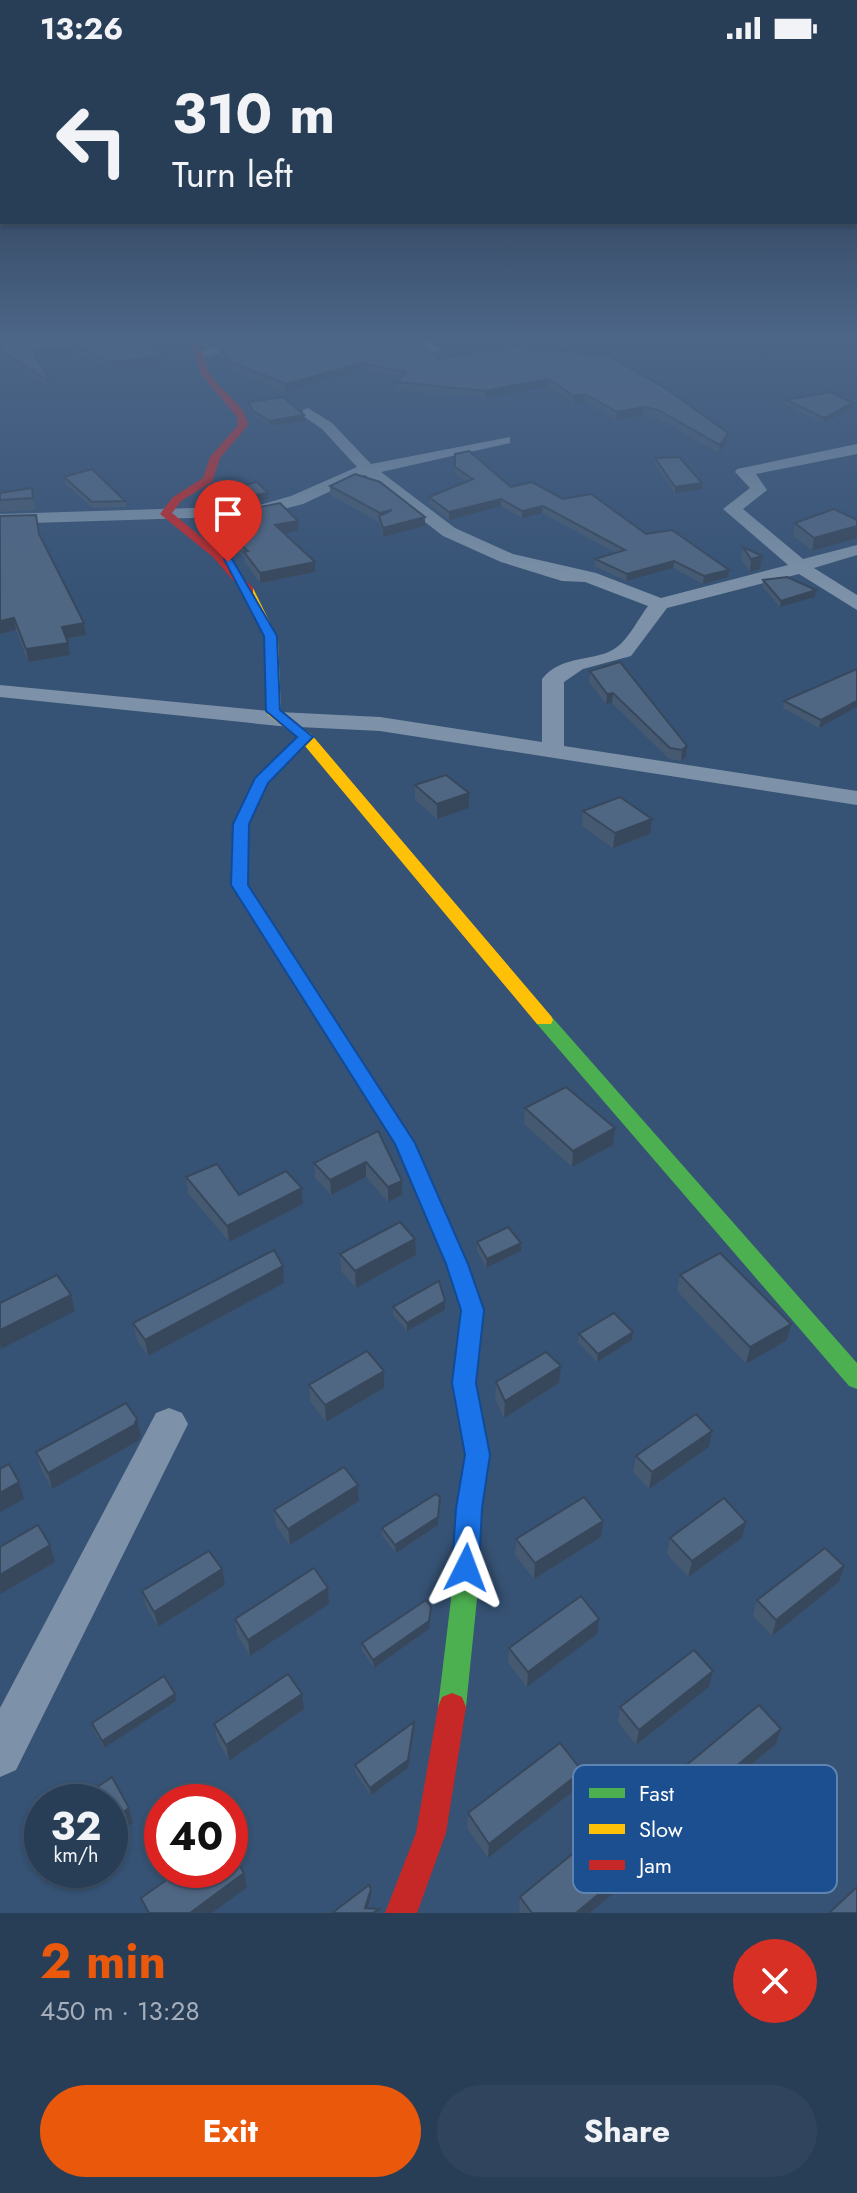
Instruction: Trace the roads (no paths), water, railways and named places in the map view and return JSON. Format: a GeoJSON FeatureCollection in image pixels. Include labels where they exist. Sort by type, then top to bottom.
{"type":"FeatureCollection","features":[{"type":"Feature","properties":{"kind":"street"},"geometry":{"type":"LineString","coordinates":[[166,514],[177,499],[208,480],[215,457],[243,423]]}},
{"type":"Feature","properties":{"kind":"street"},"geometry":{"type":"LineString","coordinates":[[322,423],[367,469],[449,532],[570,577]]}},
{"type":"Feature","properties":{"kind":"street"},"geometry":{"type":"LineString","coordinates":[[0,519],[257,511],[280,506],[340,477],[367,469],[504,440]]}},
{"type":"Feature","properties":{"kind":"street"},"geometry":{"type":"LineString","coordinates":[[857,449],[743,472],[757,483],[759,490],[732,509],[802,566],[857,604]]}},
{"type":"Feature","properties":{"kind":"street"},"geometry":{"type":"LineString","coordinates":[[166,514],[228,562],[248,592],[270,636],[272,704],[279,719],[306,737],[646,1141],[857,1379]]}},
{"type":"Feature","properties":{"kind":"street"},"geometry":{"type":"LineString","coordinates":[[545,570],[589,577],[660,604],[741,585],[857,550]]}},
{"type":"Feature","properties":{"kind":"street"},"geometry":{"type":"LineString","coordinates":[[553,751],[553,679],[576,665],[624,652],[660,604]]}},
{"type":"Feature","properties":{"kind":"street"},"geometry":{"type":"LineString","coordinates":[[0,691],[279,719],[380,724],[857,798]]}},
{"type":"Feature","properties":{"kind":"street"},"geometry":{"type":"LineString","coordinates":[[306,737],[261,781],[241,824],[239,885],[405,1143],[457,1264],[472,1310],[464,1383],[478,1455],[469,1508],[464,1599],[452,1705],[431,1833],[401,1913]]}},
{"type":"Feature","properties":{"kind":"street"},"geometry":{"type":"LineString","coordinates":[[0,1754],[169,1424]]}}]}
